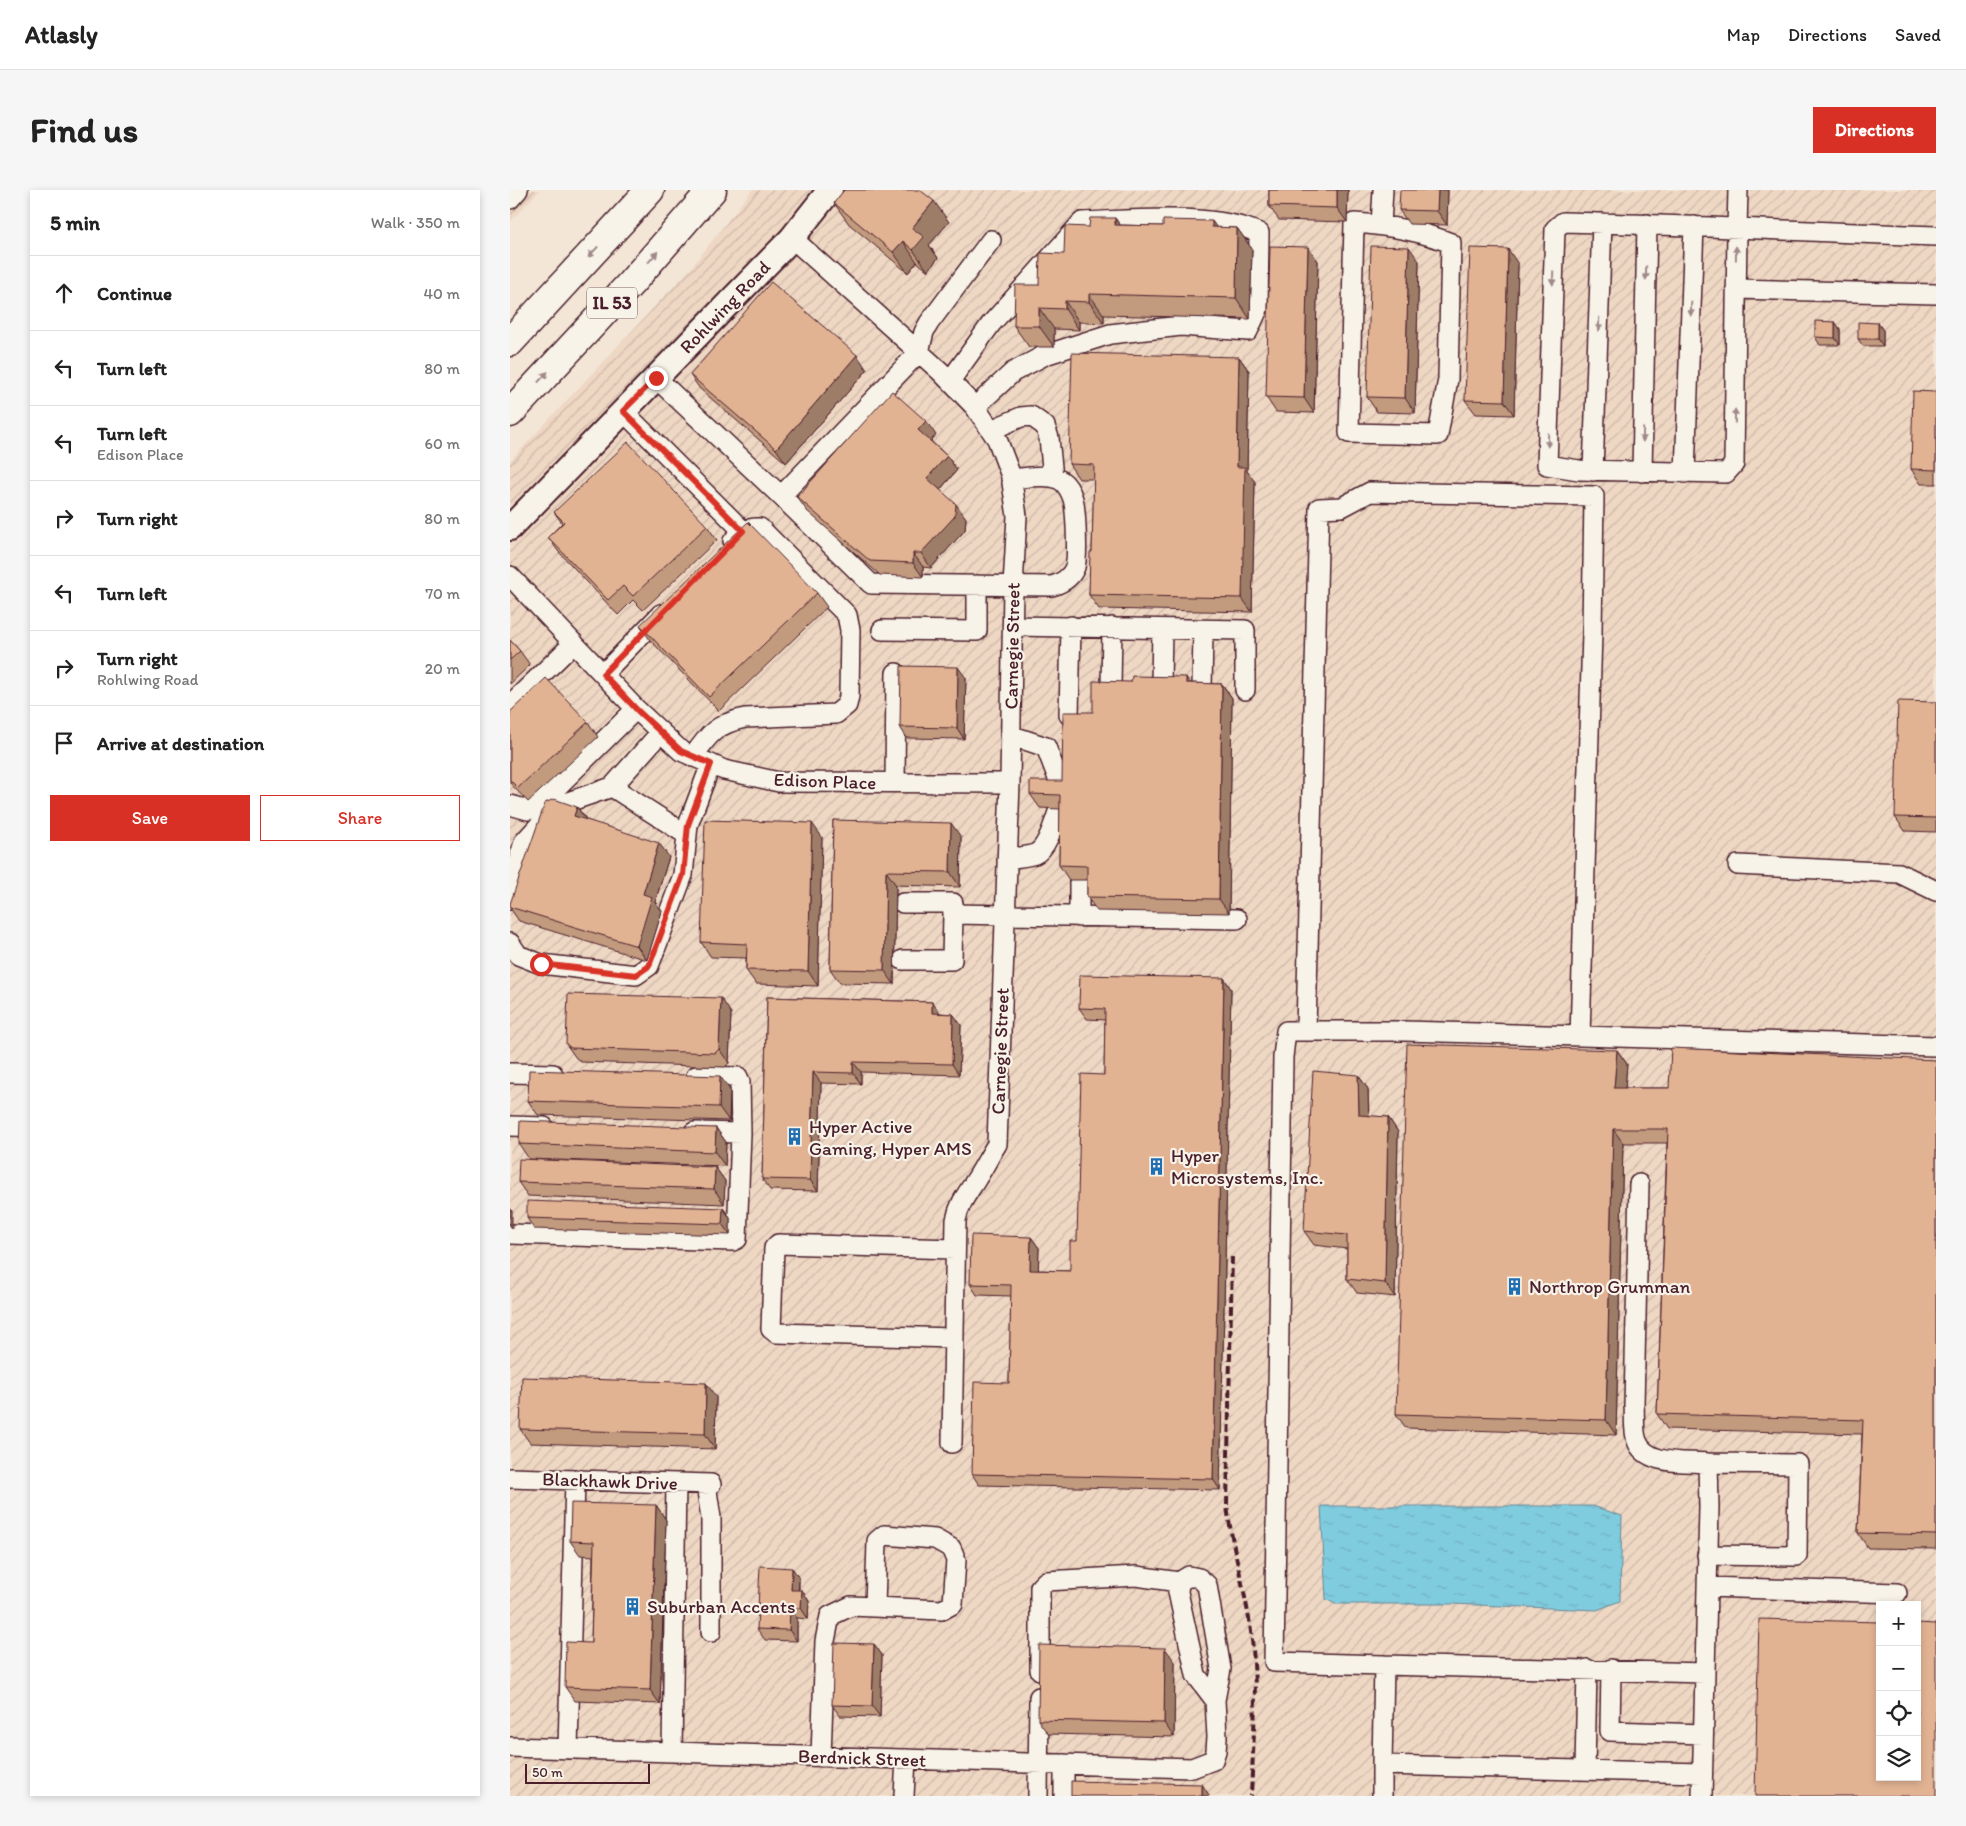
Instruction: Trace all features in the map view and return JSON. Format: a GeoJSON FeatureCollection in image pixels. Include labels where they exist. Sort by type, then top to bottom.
{"type":"FeatureCollection","features":[{"type":"Feature","properties":{"kind":"highway","name":"IL 53"},"geometry":{"type":"LineString","coordinates":[[510,342],[650,190]]}},
{"type":"Feature","properties":{"kind":"highway","name":"IL 53"},"geometry":{"type":"LineString","coordinates":[[510,413],[631,283],[712,190]]}},
{"type":"Feature","properties":{"kind":"main road","name":"Rohlwing Road"},"geometry":{"type":"LineString","coordinates":[[510,528],[792,238],[830,190]]}},
{"type":"Feature","properties":{"kind":"street"},"geometry":{"type":"LineString","coordinates":[[510,199],[518,190]]}},
{"type":"Feature","properties":{"kind":"street"},"geometry":{"type":"LineString","coordinates":[[1381,225],[1383,190]]}},
{"type":"Feature","properties":{"kind":"street"},"geometry":{"type":"LineString","coordinates":[[1738,190],[1737,229],[1736,288],[1734,464],[1726,473],[1593,471],[1547,465],[1555,229],[1563,222],[1648,224],[1737,229],[1936,236]]}},
{"type":"Feature","properties":{"kind":"street"},"geometry":{"type":"LineString","coordinates":[[950,381],[991,324],[1082,222],[1186,219],[1245,226],[1259,233],[1258,309],[1248,332],[1181,326],[1110,334],[1045,355],[1013,372],[975,406]]}},
{"type":"Feature","properties":{"kind":"street"},"geometry":{"type":"LineString","coordinates":[[1593,471],[1602,223]]}},
{"type":"Feature","properties":{"kind":"street"},"geometry":{"type":"LineString","coordinates":[[1354,224],[1381,225],[1428,234],[1451,243],[1448,379],[1438,435],[1349,433],[1354,224]]}},
{"type":"Feature","properties":{"kind":"street"},"geometry":{"type":"LineString","coordinates":[[1642,472],[1648,224]]}},
{"type":"Feature","properties":{"kind":"street"},"geometry":{"type":"LineString","coordinates":[[1685,473],[1694,226]]}},
{"type":"Feature","properties":{"kind":"street","name":"Carnegie Street"},"geometry":{"type":"LineString","coordinates":[[792,238],[919,352],[975,406],[997,439],[1011,479],[1017,516],[1013,586],[1010,783],[997,1144],[958,1208],[954,1249]]}},
{"type":"Feature","properties":{"kind":"street"},"geometry":{"type":"LineString","coordinates":[[781,496],[919,352],[924,332],[929,323],[991,240]]}},
{"type":"Feature","properties":{"kind":"street"},"geometry":{"type":"LineString","coordinates":[[1736,288],[1936,294]]}},
{"type":"Feature","properties":{"kind":"street"},"geometry":{"type":"LineString","coordinates":[[656,378],[871,584],[1052,586],[1061,583],[1069,577],[1075,566],[1076,526],[1074,500],[1070,490],[1062,481],[1053,478],[1011,479]]}},
{"type":"Feature","properties":{"kind":"street"},"geometry":{"type":"LineString","coordinates":[[623,411],[743,531]]}},
{"type":"Feature","properties":{"kind":"street"},"geometry":{"type":"LineString","coordinates":[[990,430],[1021,417],[1031,416],[1045,426],[1050,438],[1053,478]]}},
{"type":"Feature","properties":{"kind":"street"},"geometry":{"type":"LineString","coordinates":[[1306,1030],[1319,508],[1342,507],[1370,492],[1594,496],[1592,633],[1580,1036]]}},
{"type":"Feature","properties":{"kind":"street"},"geometry":{"type":"LineString","coordinates":[[693,756],[707,736],[733,720],[836,714],[847,705],[849,696],[850,630],[847,615],[760,528],[743,531],[720,554]]}},
{"type":"Feature","properties":{"kind":"street","name":"Edison Place"},"geometry":{"type":"LineString","coordinates":[[510,576],[636,709],[681,751],[724,770],[778,782],[1010,783]]}},
{"type":"Feature","properties":{"kind":"street"},"geometry":{"type":"LineString","coordinates":[[882,630],[977,631],[977,585]]}},
{"type":"Feature","properties":{"kind":"street"},"geometry":{"type":"LineString","coordinates":[[603,674],[672,603]]}},
{"type":"Feature","properties":{"kind":"street"},"geometry":{"type":"LineString","coordinates":[[1013,626],[1244,630],[1245,690]]}},
{"type":"Feature","properties":{"kind":"street"},"geometry":{"type":"LineString","coordinates":[[1069,715],[1071,626]]}},
{"type":"Feature","properties":{"kind":"street"},"geometry":{"type":"LineString","coordinates":[[1111,688],[1112,627]]}},
{"type":"Feature","properties":{"kind":"street"},"geometry":{"type":"LineString","coordinates":[[1161,684],[1162,629]]}},
{"type":"Feature","properties":{"kind":"street"},"geometry":{"type":"LineString","coordinates":[[1202,690],[1203,630]]}},
{"type":"Feature","properties":{"kind":"street"},"geometry":{"type":"LineString","coordinates":[[510,705],[574,644]]}},
{"type":"Feature","properties":{"kind":"street"},"geometry":{"type":"LineString","coordinates":[[894,782],[896,673]]}},
{"type":"Feature","properties":{"kind":"street"},"geometry":{"type":"LineString","coordinates":[[510,805],[528,810],[542,802],[636,709]]}},
{"type":"Feature","properties":{"kind":"street"},"geometry":{"type":"LineString","coordinates":[[510,900],[512,882],[524,842],[545,819],[565,803],[612,786],[661,732]]}},
{"type":"Feature","properties":{"kind":"street"},"geometry":{"type":"LineString","coordinates":[[1007,859],[1036,854],[1042,848],[1050,833],[1059,802],[1059,781],[1046,747],[1010,735]]}},
{"type":"Feature","properties":{"kind":"street"},"geometry":{"type":"LineString","coordinates":[[510,943],[518,955],[541,964],[636,975],[649,966],[683,875],[688,825],[711,764]]}},
{"type":"Feature","properties":{"kind":"street"},"geometry":{"type":"LineString","coordinates":[[612,786],[687,835]]}},
{"type":"Feature","properties":{"kind":"street"},"geometry":{"type":"LineString","coordinates":[[1738,865],[1898,873],[1936,891]]}},
{"type":"Feature","properties":{"kind":"street"},"geometry":{"type":"LineString","coordinates":[[1079,882],[1079,916]]}},
{"type":"Feature","properties":{"kind":"street"},"geometry":{"type":"LineString","coordinates":[[902,903],[953,904],[952,960],[903,960]]}},
{"type":"Feature","properties":{"kind":"street"},"geometry":{"type":"LineString","coordinates":[[953,914],[1237,919]]}},
{"type":"Feature","properties":{"kind":"street"},"geometry":{"type":"LineString","coordinates":[[1705,1672],[1274,1662],[1283,1057],[1286,1030],[1936,1046]]}},
{"type":"Feature","properties":{"kind":"street"},"geometry":{"type":"LineString","coordinates":[[510,1073],[569,1074]]}},
{"type":"Feature","properties":{"kind":"street"},"geometry":{"type":"LineString","coordinates":[[510,1234],[733,1241],[737,1239],[741,1133],[740,1082],[738,1077],[678,1076]]}},
{"type":"Feature","properties":{"kind":"street"},"geometry":{"type":"LineString","coordinates":[[510,1126],[558,1127]]}},
{"type":"Feature","properties":{"kind":"street"},"geometry":{"type":"LineString","coordinates":[[673,1131],[741,1133]]}},
{"type":"Feature","properties":{"kind":"street"},"geometry":{"type":"LineString","coordinates":[[1639,1184],[1634,1405],[1636,1440],[1643,1451],[1659,1460],[1708,1463],[1798,1464],[1796,1556],[1707,1555]]}},
{"type":"Feature","properties":{"kind":"street"},"geometry":{"type":"LineString","coordinates":[[952,1443],[954,1249],[778,1244],[774,1248],[771,1330],[776,1333],[953,1338]]}},
{"type":"Feature","properties":{"kind":"street"},"geometry":{"type":"LineString","coordinates":[[1702,1796],[1709,1507],[1708,1463]]}},
{"type":"Feature","properties":{"kind":"street","name":"Blackhawk Drive"},"geometry":{"type":"LineString","coordinates":[[510,1478],[708,1484],[711,1518],[711,1632]]}},
{"type":"Feature","properties":{"kind":"street"},"geometry":{"type":"LineString","coordinates":[[568,1749],[575,1480]]}},
{"type":"Feature","properties":{"kind":"street"},"geometry":{"type":"LineString","coordinates":[[672,1752],[676,1483]]}},
{"type":"Feature","properties":{"kind":"street"},"geometry":{"type":"LineString","coordinates":[[821,1757],[825,1641],[830,1616],[851,1606],[942,1610],[953,1604],[956,1560],[951,1548],[934,1539],[884,1535],[877,1541],[875,1607]]}},
{"type":"Feature","properties":{"kind":"street"},"geometry":{"type":"LineString","coordinates":[[1038,1796],[1040,1587],[1046,1581],[1136,1576],[1179,1582],[1189,1576],[1199,1578],[1206,1585],[1221,1668],[1216,1700]]}},
{"type":"Feature","properties":{"kind":"street"},"geometry":{"type":"LineString","coordinates":[[1179,1582],[1178,1592],[1196,1675],[1216,1700]]}},
{"type":"Feature","properties":{"kind":"street"},"geometry":{"type":"LineString","coordinates":[[1707,1587],[1897,1593]]}},
{"type":"Feature","properties":{"kind":"street"},"geometry":{"type":"LineString","coordinates":[[1382,1796],[1384,1665]]}},
{"type":"Feature","properties":{"kind":"street"},"geometry":{"type":"LineString","coordinates":[[1586,1770],[1587,1668]]}},
{"type":"Feature","properties":{"kind":"street"},"geometry":{"type":"LineString","coordinates":[[1611,1669],[1610,1731],[1703,1734]]}},
{"type":"Feature","properties":{"kind":"street","name":"Berdnick Street"},"geometry":{"type":"LineString","coordinates":[[510,1747],[1192,1768],[1213,1760],[1217,1737],[1216,1700]]}},
{"type":"Feature","properties":{"kind":"street"},"geometry":{"type":"LineString","coordinates":[[904,1796],[906,1759]]}},
{"type":"Feature","properties":{"kind":"street"},"geometry":{"type":"LineString","coordinates":[[1064,1764],[1064,1796]]}},
{"type":"Feature","properties":{"kind":"street"},"geometry":{"type":"LineString","coordinates":[[1382,1765],[1702,1774]]}},
{"type":"Feature","properties":{"kind":"shaded area"},"geometry":{"type":"Polygon","coordinates":[[[510,190],[540,190],[510,222],[510,190]]]}},
{"type":"Feature","properties":{"kind":"shaded area"},"geometry":{"type":"Polygon","coordinates":[[[752,190],[1936,190],[1936,1796],[510,1796],[510,461],[691,268],[752,190]]]}},
{"type":"Feature","properties":{"kind":"water"},"geometry":{"type":"Polygon","coordinates":[[[1321,1506],[1593,1506],[1622,1516],[1620,1601],[1597,1610],[1452,1604],[1335,1604],[1326,1599],[1321,1506]]]}},
{"type":"Feature","properties":{"kind":"building"},"geometry":{"type":"Polygon","coordinates":[[[844,190],[920,190],[934,201],[912,228],[924,237],[913,250],[903,241],[893,252],[834,203],[844,190]]]}},
{"type":"Feature","properties":{"kind":"building"},"geometry":{"type":"Polygon","coordinates":[[[1269,190],[1337,190],[1337,208],[1269,206],[1269,190]]]}},
{"type":"Feature","properties":{"kind":"building"},"geometry":{"type":"Polygon","coordinates":[[[1400,190],[1438,190],[1437,211],[1399,210],[1400,190]]]}},
{"type":"Feature","properties":{"kind":"building"},"geometry":{"type":"Polygon","coordinates":[[[1090,218],[1115,218],[1115,225],[1163,226],[1163,220],[1212,221],[1212,227],[1237,228],[1236,298],[1089,294],[1089,302],[1065,301],[1065,309],[1039,308],[1039,326],[1014,326],[1015,285],[1039,285],[1040,253],[1064,254],[1065,226],[1089,227],[1090,218]]]}},
{"type":"Feature","properties":{"kind":"building"},"geometry":{"type":"Polygon","coordinates":[[[1270,246],[1308,247],[1304,398],[1266,397],[1270,246]]]}},
{"type":"Feature","properties":{"kind":"building"},"geometry":{"type":"Polygon","coordinates":[[[1371,246],[1409,247],[1405,398],[1367,397],[1371,246]]]}},
{"type":"Feature","properties":{"kind":"building"},"geometry":{"type":"Polygon","coordinates":[[[1470,248],[1508,249],[1504,401],[1465,400],[1470,248]]]}},
{"type":"Feature","properties":{"kind":"building"},"geometry":{"type":"Polygon","coordinates":[[[771,282],[857,355],[776,449],[690,375],[771,282]]]}},
{"type":"Feature","properties":{"kind":"building"},"geometry":{"type":"Polygon","coordinates":[[[1815,321],[1835,322],[1835,338],[1815,337],[1815,321]]]}},
{"type":"Feature","properties":{"kind":"building"},"geometry":{"type":"Polygon","coordinates":[[[1858,322],[1878,323],[1878,339],[1858,339],[1858,322]]]}},
{"type":"Feature","properties":{"kind":"building"},"geometry":{"type":"Polygon","coordinates":[[[1072,353],[1239,357],[1237,467],[1245,467],[1242,598],[1089,595],[1094,465],[1069,464],[1072,353]]]}},
{"type":"Feature","properties":{"kind":"building"},"geometry":{"type":"Polygon","coordinates":[[[892,391],[926,421],[918,430],[947,456],[927,478],[956,504],[955,516],[921,553],[913,553],[913,563],[870,561],[797,497],[892,391]]]}},
{"type":"Feature","properties":{"kind":"building"},"geometry":{"type":"Polygon","coordinates":[[[1913,391],[1936,392],[1936,470],[1911,469],[1913,391]]]}},
{"type":"Feature","properties":{"kind":"building"},"geometry":{"type":"Polygon","coordinates":[[[628,442],[707,526],[633,596],[623,586],[608,600],[548,537],[564,522],[554,512],[628,442]]]}},
{"type":"Feature","properties":{"kind":"building"},"geometry":{"type":"Polygon","coordinates":[[[748,522],[817,593],[709,697],[640,625],[748,522]]]}},
{"type":"Feature","properties":{"kind":"building"},"geometry":{"type":"Polygon","coordinates":[[[510,640],[520,651],[510,660],[510,640]]]}},
{"type":"Feature","properties":{"kind":"building"},"geometry":{"type":"Polygon","coordinates":[[[901,666],[958,667],[957,728],[900,727],[901,666]]]}},
{"type":"Feature","properties":{"kind":"building"},"geometry":{"type":"Polygon","coordinates":[[[1132,676],[1186,677],[1186,683],[1222,684],[1219,899],[1087,897],[1087,866],[1059,865],[1060,795],[1030,794],[1030,781],[1062,781],[1063,712],[1093,712],[1093,681],[1131,682],[1132,676]]]}},
{"type":"Feature","properties":{"kind":"building"},"geometry":{"type":"Polygon","coordinates":[[[546,678],[588,722],[518,788],[510,780],[510,712],[546,678]]]}},
{"type":"Feature","properties":{"kind":"building"},"geometry":{"type":"Polygon","coordinates":[[[1898,701],[1936,702],[1936,818],[1895,817],[1898,701]]]}},
{"type":"Feature","properties":{"kind":"building"},"geometry":{"type":"Polygon","coordinates":[[[554,799],[577,807],[574,816],[659,843],[643,894],[652,897],[637,946],[510,907],[545,803],[554,799]]]}},
{"type":"Feature","properties":{"kind":"building"},"geometry":{"type":"Polygon","coordinates":[[[705,820],[812,823],[808,971],[746,970],[747,944],[701,942],[705,820]]]}},
{"type":"Feature","properties":{"kind":"building"},"geometry":{"type":"Polygon","coordinates":[[[833,820],[951,823],[950,872],[886,871],[884,970],[830,969],[833,820]]]}},
{"type":"Feature","properties":{"kind":"building","name":"Hyper Microsystems, Inc."},"geometry":{"type":"Polygon","coordinates":[[[1080,975],[1224,978],[1213,1479],[972,1474],[974,1382],[1009,1383],[1011,1285],[970,1284],[971,1235],[1031,1237],[1030,1270],[1070,1271],[1070,1241],[1077,1241],[1081,1074],[1104,1075],[1105,1009],[1079,1008],[1080,975]]]}},
{"type":"Feature","properties":{"kind":"building"},"geometry":{"type":"Polygon","coordinates":[[[568,994],[721,998],[719,1049],[715,1053],[571,1048],[566,1044],[568,994]]]}},
{"type":"Feature","properties":{"kind":"building","name":"Hyper Active Gaming, Hyper AMS"},"geometry":{"type":"Polygon","coordinates":[[[767,997],[932,1002],[932,1013],[953,1014],[952,1064],[853,1062],[853,1073],[813,1072],[810,1180],[762,1179],[767,997]]]}},
{"type":"Feature","properties":{"kind":"building"},"geometry":{"type":"Polygon","coordinates":[[[1407,1044],[1617,1050],[1614,1088],[1669,1088],[1671,1048],[1936,1060],[1936,1535],[1858,1533],[1863,1420],[1657,1414],[1668,1129],[1613,1129],[1606,1420],[1396,1414],[1407,1044]]]}},
{"type":"Feature","properties":{"kind":"building"},"geometry":{"type":"Polygon","coordinates":[[[529,1070],[720,1076],[719,1107],[528,1101],[529,1070]]]}},
{"type":"Feature","properties":{"kind":"building"},"geometry":{"type":"Polygon","coordinates":[[[1313,1071],[1358,1075],[1359,1115],[1388,1117],[1385,1283],[1347,1279],[1347,1235],[1304,1231],[1313,1071]]]}},
{"type":"Feature","properties":{"kind":"building"},"geometry":{"type":"Polygon","coordinates":[[[520,1121],[716,1128],[715,1152],[519,1144],[520,1121]]]}},
{"type":"Feature","properties":{"kind":"building"},"geometry":{"type":"Polygon","coordinates":[[[519,1159],[715,1167],[714,1189],[518,1182],[519,1159]]]}},
{"type":"Feature","properties":{"kind":"building"},"geometry":{"type":"Polygon","coordinates":[[[527,1201],[723,1208],[722,1224],[527,1218],[527,1201]]]}},
{"type":"Feature","properties":{"kind":"building"},"geometry":{"type":"Polygon","coordinates":[[[522,1377],[706,1383],[705,1434],[520,1429],[522,1377]]]}},
{"type":"Feature","properties":{"kind":"building","name":"Suburban Accents"},"geometry":{"type":"Polygon","coordinates":[[[571,1503],[656,1505],[650,1690],[565,1687],[566,1642],[591,1643],[594,1542],[570,1541],[571,1503]]]}},
{"type":"Feature","properties":{"kind":"building"},"geometry":{"type":"Polygon","coordinates":[[[760,1566],[792,1568],[791,1590],[802,1590],[801,1608],[790,1608],[789,1630],[757,1629],[760,1566]]]}},
{"type":"Feature","properties":{"kind":"building"},"geometry":{"type":"Polygon","coordinates":[[[1759,1619],[1876,1622],[1876,1781],[1921,1781],[1921,1623],[1936,1624],[1936,1796],[1755,1796],[1759,1619]]]}},
{"type":"Feature","properties":{"kind":"building"},"geometry":{"type":"Polygon","coordinates":[[[834,1643],[874,1644],[872,1706],[832,1705],[834,1643]]]}},
{"type":"Feature","properties":{"kind":"building"},"geometry":{"type":"Polygon","coordinates":[[[1039,1645],[1165,1648],[1164,1723],[1038,1720],[1039,1645]]]}},
{"type":"Feature","properties":{"kind":"building"},"geometry":{"type":"Polygon","coordinates":[[[1071,1781],[1202,1784],[1202,1796],[1071,1796],[1071,1781]]]}},
{"type":"Feature","properties":{"kind":"railway"},"geometry":{"type":"LineString","coordinates":[[1232,1257],[1227,1505],[1232,1539],[1250,1623],[1254,1659],[1251,1796]]}},
{"type":"Feature","properties":{"kind":"place","name":"Hyper Active Gaming, Hyper AMS"},"geometry":{"type":"Point","coordinates":[795,1137]}},
{"type":"Feature","properties":{"kind":"place","name":"Hyper Microsystems, Inc."},"geometry":{"type":"Point","coordinates":[1157,1166]}},
{"type":"Feature","properties":{"kind":"place","name":"Northrop Grumman"},"geometry":{"type":"Point","coordinates":[1515,1286]}},
{"type":"Feature","properties":{"kind":"place","name":"Suburban Accents"},"geometry":{"type":"Point","coordinates":[633,1606]}},
{"type":"Feature","properties":{"kind":"route"},"geometry":{"type":"LineString","coordinates":[[541,964],[636,975],[649,966],[683,875],[688,825],[711,764],[681,751],[638,711],[603,674],[743,531],[623,411],[656,378]]}}]}
